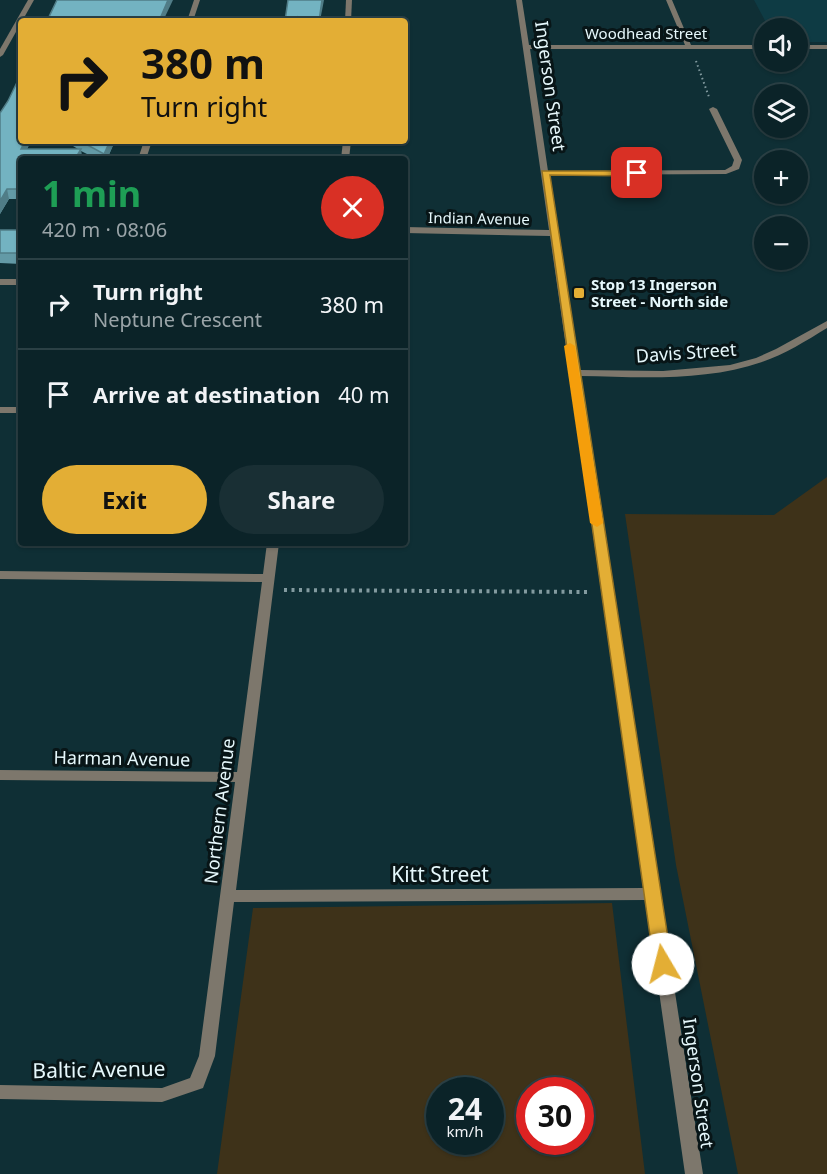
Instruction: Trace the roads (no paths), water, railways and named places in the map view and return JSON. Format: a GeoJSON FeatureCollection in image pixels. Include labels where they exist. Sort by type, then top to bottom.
{"type":"FeatureCollection","features":[{"type":"Feature","properties":{"kind":"street"},"geometry":{"type":"LineString","coordinates":[[21,18],[31,0]]}},
{"type":"Feature","properties":{"kind":"street"},"geometry":{"type":"LineString","coordinates":[[191,18],[197,0]]}},
{"type":"Feature","properties":{"kind":"street"},"geometry":{"type":"LineString","coordinates":[[348,18],[349,0]]}},
{"type":"Feature","properties":{"kind":"street","name":"Ingerson Street"},"geometry":{"type":"LineString","coordinates":[[519,0],[528,47],[552,234],[694,1174]]}},
{"type":"Feature","properties":{"kind":"street"},"geometry":{"type":"LineString","coordinates":[[669,0],[688,47]]}},
{"type":"Feature","properties":{"kind":"street"},"geometry":{"type":"LineString","coordinates":[[0,55],[18,23]]}},
{"type":"Feature","properties":{"kind":"street","name":"Woodhead Street"},"geometry":{"type":"LineString","coordinates":[[528,47],[754,47]]}},
{"type":"Feature","properties":{"kind":"street"},"geometry":{"type":"LineString","coordinates":[[808,47],[827,47]]}},
{"type":"Feature","properties":{"kind":"street"},"geometry":{"type":"LineString","coordinates":[[545,173],[726,172],[736,167],[738,160],[713,109]]}},
{"type":"Feature","properties":{"kind":"street","name":"Indian Avenue"},"geometry":{"type":"LineString","coordinates":[[408,230],[552,234]]}},
{"type":"Feature","properties":{"kind":"street"},"geometry":{"type":"LineString","coordinates":[[0,282],[18,282]]}},
{"type":"Feature","properties":{"kind":"street","name":"Davis Street"},"geometry":{"type":"LineString","coordinates":[[574,373],[682,372],[748,364],[792,346],[827,324]]}},
{"type":"Feature","properties":{"kind":"street"},"geometry":{"type":"LineString","coordinates":[[0,410],[18,410]]}},
{"type":"Feature","properties":{"kind":"street","name":"Northern Avenue"},"geometry":{"type":"LineString","coordinates":[[197,1083],[207,1056],[273,546]]}},
{"type":"Feature","properties":{"kind":"street"},"geometry":{"type":"LineString","coordinates":[[0,575],[268,584]]}},
{"type":"Feature","properties":{"kind":"street","name":"Harman Avenue"},"geometry":{"type":"LineString","coordinates":[[0,775],[243,777]]}},
{"type":"Feature","properties":{"kind":"street","name":"Kitt Street"},"geometry":{"type":"LineString","coordinates":[[228,896],[653,894]]}},
{"type":"Feature","properties":{"kind":"street","name":"Baltic Avenue"},"geometry":{"type":"LineString","coordinates":[[0,1092],[162,1095],[197,1083]]}},
{"type":"Feature","properties":{"kind":"place","name":"Stop 13 Ingerson Street - North side"},"geometry":{"type":"Point","coordinates":[579,293]}}]}
